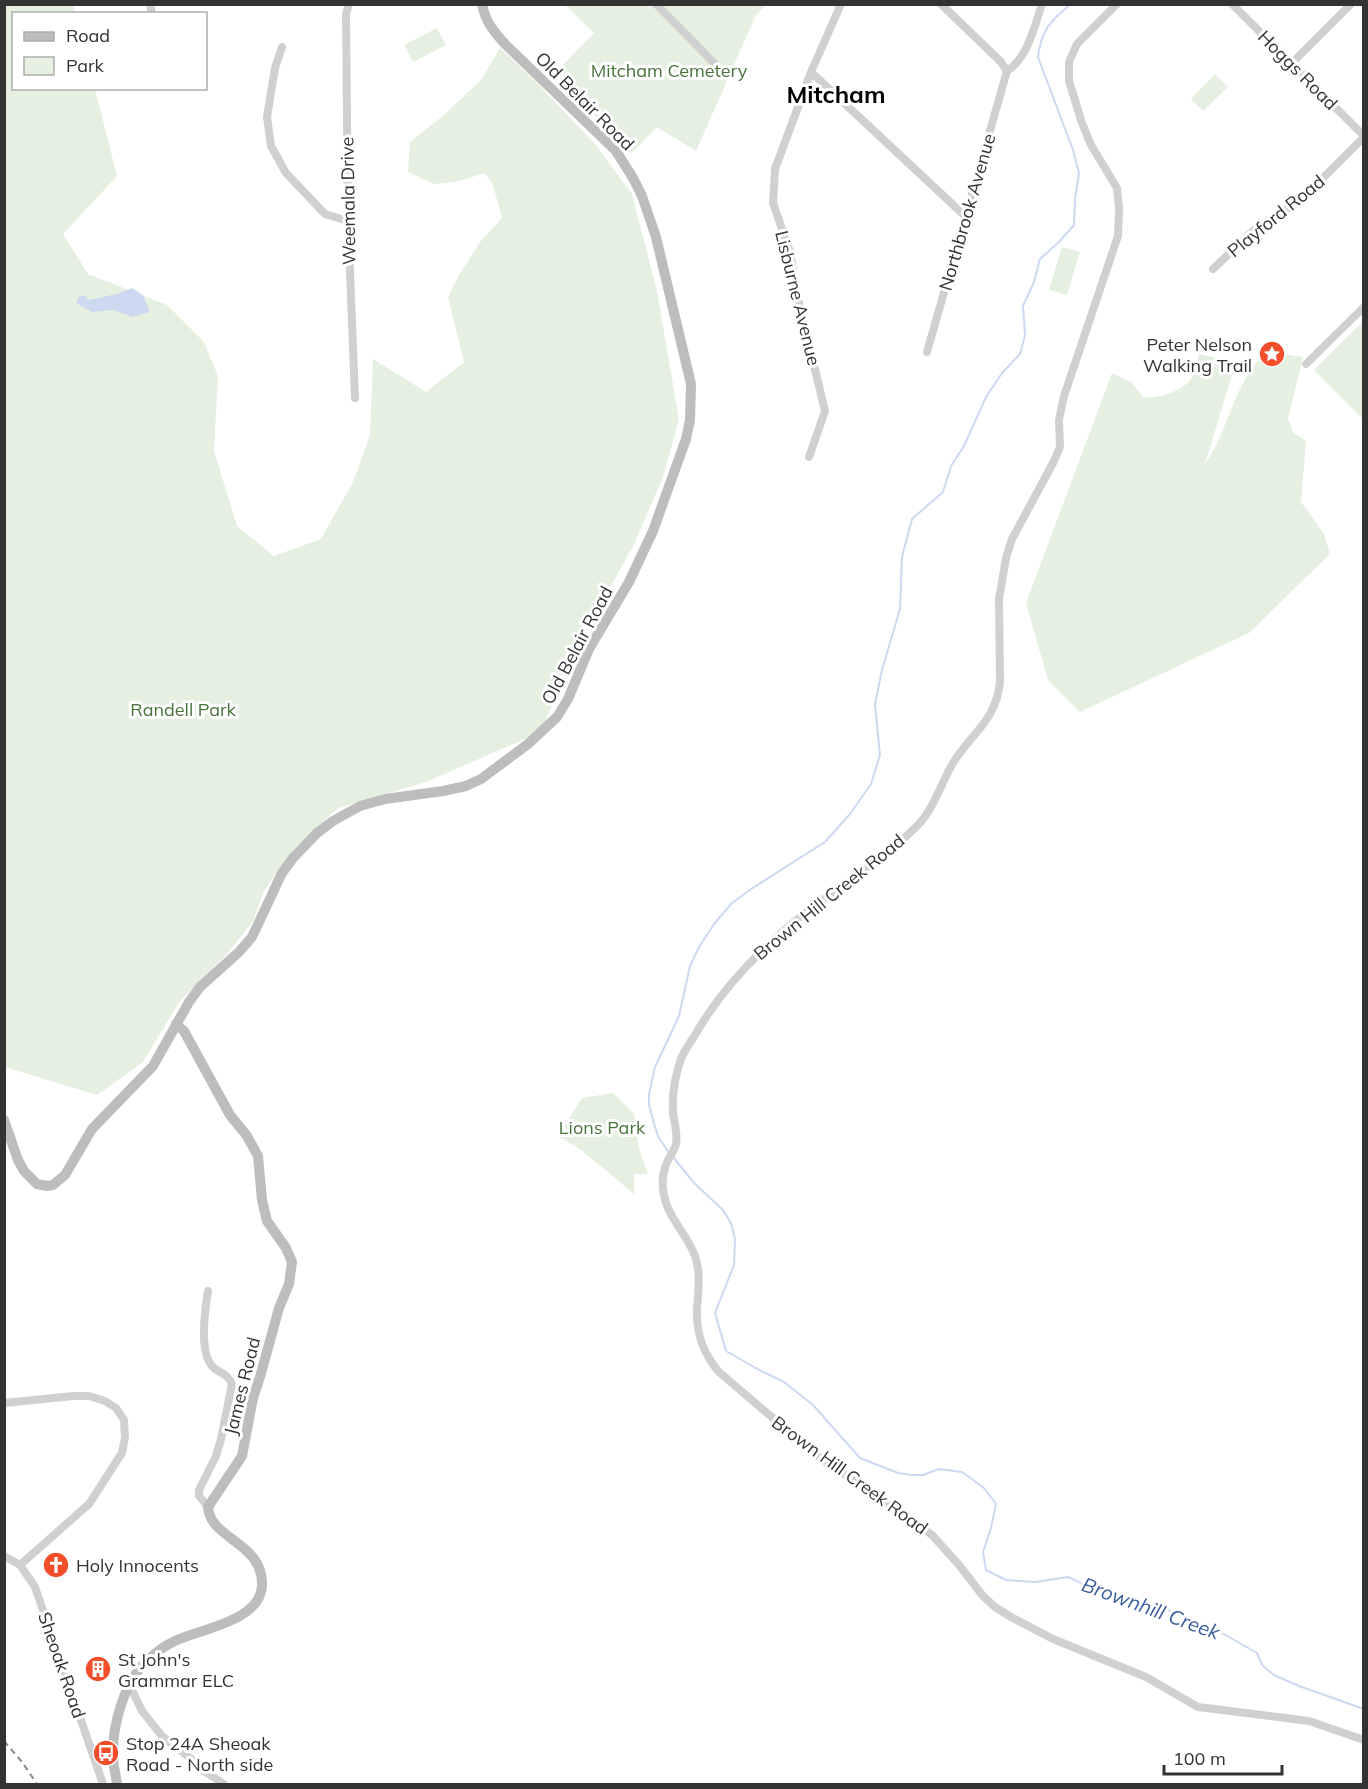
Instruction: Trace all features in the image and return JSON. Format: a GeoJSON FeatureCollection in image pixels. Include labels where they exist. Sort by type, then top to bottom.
{"type":"FeatureCollection","features":[{"type":"Feature","properties":{"kind":"main road","name":"Old Belair Road"},"geometry":{"type":"LineString","coordinates":[[4,1120],[18,1160],[24,1171],[37,1184],[53,1185],[65,1175],[92,1129],[153,1066],[200,987],[239,952],[252,937],[282,873],[317,833],[333,820],[360,806],[385,799],[466,786],[481,779],[528,744],[557,717],[568,699],[589,649],[629,582],[653,531],[686,439],[690,420],[691,384],[656,237],[642,196],[616,152],[493,31],[482,4]]}},
{"type":"Feature","properties":{"kind":"main road","name":"James Road"},"geometry":{"type":"LineString","coordinates":[[176,1024],[184,1031],[230,1115],[247,1136],[258,1156],[262,1200],[267,1221],[286,1248],[292,1262],[289,1284],[279,1308],[253,1398],[242,1456],[208,1507]]}},
{"type":"Feature","properties":{"kind":"main road"},"geometry":{"type":"LineString","coordinates":[[117,1785],[113,1760],[113,1739],[117,1719],[133,1678],[145,1663],[172,1642],[232,1620],[248,1611],[258,1600],[262,1589],[258,1565],[252,1555],[213,1523],[208,1507]]}},
{"type":"Feature","properties":{"kind":"street","name":"Weemala Drive"},"geometry":{"type":"LineString","coordinates":[[349,4],[346,14],[348,221],[356,398]]}},
{"type":"Feature","properties":{"kind":"street"},"geometry":{"type":"LineString","coordinates":[[656,4],[717,66]]}},
{"type":"Feature","properties":{"kind":"street","name":"Lisburne Avenue"},"geometry":{"type":"LineString","coordinates":[[809,457],[825,411],[797,296],[790,252],[773,203],[775,169],[811,72],[841,4]]}},
{"type":"Feature","properties":{"kind":"street"},"geometry":{"type":"LineString","coordinates":[[941,4],[1001,62],[1006,72],[1019,62],[1029,44],[1042,4]]}},
{"type":"Feature","properties":{"kind":"street","name":"Brown Hill Creek Road"},"geometry":{"type":"LineString","coordinates":[[1117,4],[1077,44],[1069,62],[1070,81],[1082,123],[1091,145],[1117,188],[1118,236],[1064,396],[1059,420],[1060,447],[1012,539],[1006,558],[999,599],[999,695],[994,710],[954,762],[933,803],[919,824],[768,945],[736,976],[714,1004],[682,1057],[675,1080],[673,1111],[676,1145],[666,1166],[662,1186],[666,1205],[697,1262],[697,1325],[702,1348],[709,1361],[718,1372],[816,1455],[932,1535],[995,1607],[1053,1639],[1146,1677],[1198,1707],[1309,1721],[1364,1740]]}},
{"type":"Feature","properties":{"kind":"street","name":"Hoggs Road"},"geometry":{"type":"LineString","coordinates":[[1232,4],[1364,137]]}},
{"type":"Feature","properties":{"kind":"street"},"geometry":{"type":"LineString","coordinates":[[1291,64],[1351,4]]}},
{"type":"Feature","properties":{"kind":"street"},"geometry":{"type":"LineString","coordinates":[[282,47],[275,68],[268,106],[267,117],[271,146],[286,173],[325,214],[348,221]]}},
{"type":"Feature","properties":{"kind":"street"},"geometry":{"type":"LineString","coordinates":[[811,72],[965,216]]}},
{"type":"Feature","properties":{"kind":"street","name":"Northbrook Avenue"},"geometry":{"type":"LineString","coordinates":[[927,352],[1006,72]]}},
{"type":"Feature","properties":{"kind":"street","name":"Playford Road"},"geometry":{"type":"LineString","coordinates":[[1213,269],[1253,231],[1301,200],[1364,137]]}},
{"type":"Feature","properties":{"kind":"street"},"geometry":{"type":"LineString","coordinates":[[1306,364],[1364,307]]}},
{"type":"Feature","properties":{"kind":"street"},"geometry":{"type":"LineString","coordinates":[[208,1291],[204,1318],[206,1355],[211,1365],[225,1374],[232,1384],[216,1456],[199,1490],[199,1496],[208,1507]]}},
{"type":"Feature","properties":{"kind":"street"},"geometry":{"type":"LineString","coordinates":[[4,1402],[89,1396],[116,1408],[124,1420],[125,1437],[122,1453],[89,1504],[20,1565]]}},
{"type":"Feature","properties":{"kind":"street","name":"Sheoak Road"},"geometry":{"type":"LineString","coordinates":[[4,1556],[20,1565],[35,1587],[103,1785]]}},
{"type":"Feature","properties":{"kind":"street"},"geometry":{"type":"LineString","coordinates":[[130,1686],[146,1716],[162,1736],[224,1785]]}},
{"type":"Feature","properties":{"kind":"green space","name":"Mitcham Cemetery"},"geometry":{"type":"Polygon","coordinates":[[[646,4],[650,8],[653,4],[766,5],[756,15],[696,151],[657,127],[631,154],[555,73],[594,33],[565,5],[646,4]]]}},
{"type":"Feature","properties":{"kind":"green space","name":"Randell Park"},"geometry":{"type":"Polygon","coordinates":[[[4,5],[73,5],[75,12],[12,12],[12,90],[95,90],[117,176],[63,234],[88,274],[167,305],[204,342],[218,376],[214,451],[237,526],[274,556],[321,539],[353,482],[370,435],[373,359],[426,392],[464,362],[448,297],[480,242],[502,218],[493,185],[485,173],[456,182],[433,184],[408,172],[410,142],[444,115],[481,80],[500,48],[595,144],[632,194],[657,291],[679,420],[663,477],[634,544],[569,662],[541,732],[426,782],[338,808],[295,847],[264,891],[253,921],[227,954],[180,1001],[143,1062],[97,1095],[5,1067],[4,5]]]}},
{"type":"Feature","properties":{"kind":"green space"},"geometry":{"type":"Polygon","coordinates":[[[437,28],[446,45],[413,62],[404,45],[437,28]]]}},
{"type":"Feature","properties":{"kind":"green space"},"geometry":{"type":"Polygon","coordinates":[[[1215,74],[1228,87],[1203,111],[1191,99],[1215,74]]]}},
{"type":"Feature","properties":{"kind":"green space"},"geometry":{"type":"Polygon","coordinates":[[[1062,247],[1080,252],[1067,295],[1049,290],[1062,247]]]}},
{"type":"Feature","properties":{"kind":"green space"},"geometry":{"type":"Polygon","coordinates":[[[1363,321],[1363,419],[1314,370],[1363,321]]]}},
{"type":"Feature","properties":{"kind":"green space"},"geometry":{"type":"Polygon","coordinates":[[[1268,352],[1303,357],[1288,419],[1293,432],[1306,441],[1301,502],[1324,534],[1330,554],[1249,633],[1080,712],[1048,680],[1026,603],[1112,373],[1132,383],[1143,397],[1149,398],[1177,390],[1188,382],[1192,378],[1199,354],[1236,362],[1205,464],[1220,436],[1239,390],[1247,376],[1268,352]]]}},
{"type":"Feature","properties":{"kind":"green space","name":"Lions Park"},"geometry":{"type":"Polygon","coordinates":[[[613,1093],[634,1114],[639,1148],[648,1174],[634,1174],[634,1194],[580,1149],[558,1136],[582,1098],[613,1093]]]}},
{"type":"Feature","properties":{"kind":"water"},"geometry":{"type":"Polygon","coordinates":[[[132,288],[143,295],[150,312],[132,317],[114,310],[92,312],[76,303],[79,297],[85,295],[88,300],[117,294],[132,288]]]}},
{"type":"Feature","properties":{"kind":"waterway","name":"Brownhill Creek"},"geometry":{"type":"LineString","coordinates":[[669,1153],[658,1136],[649,1105],[649,1094],[655,1067],[679,1016],[690,966],[714,924],[731,904],[825,842],[850,814],[871,784],[880,755],[875,704],[882,670],[900,609],[902,557],[912,519],[943,492],[951,466],[964,446],[986,397],[1002,373],[1020,354],[1025,335],[1023,306],[1034,282],[1040,259],[1074,225],[1079,173],[1073,150],[1038,57],[1044,33],[1057,16],[1071,4]]}},
{"type":"Feature","properties":{"kind":"waterway","name":"Brownhill Creek"},"geometry":{"type":"LineString","coordinates":[[673,1157],[695,1184],[723,1210],[731,1223],[735,1239],[734,1265],[715,1313],[726,1351],[784,1382],[813,1405],[860,1458],[898,1473],[911,1475],[923,1475],[939,1469],[962,1472],[984,1488],[996,1504],[983,1552],[986,1570],[1006,1580],[1035,1582],[1068,1577],[1096,1590],[1119,1594],[1130,1601],[1153,1604],[1215,1629],[1257,1653],[1262,1665],[1274,1675],[1364,1709]]}},
{"type":"Feature","properties":{"kind":"railway"},"geometry":{"type":"LineString","coordinates":[[4,1741],[37,1784]]}},
{"type":"Feature","properties":{"kind":"place","name":"Peter Nelson Walking Trail"},"geometry":{"type":"Point","coordinates":[1272,354]}},
{"type":"Feature","properties":{"kind":"place","name":"Holy Innocents"},"geometry":{"type":"Point","coordinates":[56,1565]}},
{"type":"Feature","properties":{"kind":"place","name":"St John's Grammar ELC"},"geometry":{"type":"Point","coordinates":[98,1669]}},
{"type":"Feature","properties":{"kind":"place","name":"Stop 24A Sheoak Road - North side"},"geometry":{"type":"Point","coordinates":[106,1753]}},
{"type":"Feature","properties":{"kind":"district","name":"Mitcham"},"geometry":{"type":"Point","coordinates":[836,94]}}]}
